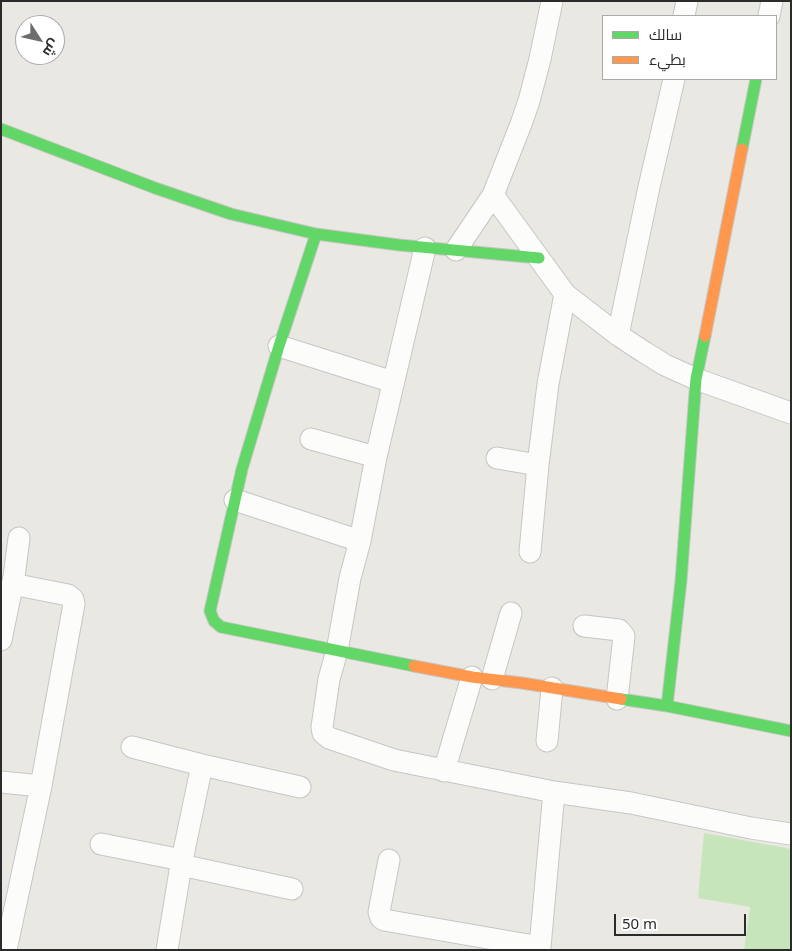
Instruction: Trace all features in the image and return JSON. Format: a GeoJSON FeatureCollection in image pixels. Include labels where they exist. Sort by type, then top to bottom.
{"type":"FeatureCollection","features":[{"type":"Feature","properties":{"kind":"street"},"geometry":{"type":"LineString","coordinates":[[456,250],[493,195],[529,101],[552,1]]}},
{"type":"Feature","properties":{"kind":"street"},"geometry":{"type":"LineString","coordinates":[[684,15],[687,1]]}},
{"type":"Feature","properties":{"kind":"street"},"geometry":{"type":"LineString","coordinates":[[769,15],[772,1]]}},
{"type":"Feature","properties":{"kind":"street"},"geometry":{"type":"LineString","coordinates":[[618,335],[674,80]]}},
{"type":"Feature","properties":{"kind":"street"},"geometry":{"type":"LineString","coordinates":[[667,706],[681,581],[696,379],[756,80]]}},
{"type":"Feature","properties":{"kind":"street"},"geometry":{"type":"LineString","coordinates":[[1,129],[155,188],[232,214],[316,234],[425,248],[539,258]]}},
{"type":"Feature","properties":{"kind":"street"},"geometry":{"type":"LineString","coordinates":[[493,195],[565,294],[618,335],[665,365],[696,379],[791,413]]}},
{"type":"Feature","properties":{"kind":"street"},"geometry":{"type":"LineString","coordinates":[[316,234],[279,346],[242,469],[210,611],[214,621],[221,627],[337,651],[482,678],[667,706],[791,731]]}},
{"type":"Feature","properties":{"kind":"street"},"geometry":{"type":"LineString","coordinates":[[425,248],[376,457],[360,541],[350,578],[337,651],[329,679],[322,728],[323,733],[329,738],[394,760],[444,771],[554,792],[631,803],[751,828],[791,834]]}},
{"type":"Feature","properties":{"kind":"street"},"geometry":{"type":"LineString","coordinates":[[530,552],[548,384],[565,294]]}},
{"type":"Feature","properties":{"kind":"street"},"geometry":{"type":"LineString","coordinates":[[279,346],[393,382]]}},
{"type":"Feature","properties":{"kind":"street"},"geometry":{"type":"LineString","coordinates":[[311,439],[376,457]]}},
{"type":"Feature","properties":{"kind":"street"},"geometry":{"type":"LineString","coordinates":[[498,458],[538,465]]}},
{"type":"Feature","properties":{"kind":"street"},"geometry":{"type":"LineString","coordinates":[[235,500],[360,541]]}},
{"type":"Feature","properties":{"kind":"street"},"geometry":{"type":"LineString","coordinates":[[1,640],[9,579],[19,538]]}},
{"type":"Feature","properties":{"kind":"street"},"geometry":{"type":"LineString","coordinates":[[6,950],[41,786],[74,604],[73,599],[68,595],[9,579]]}},
{"type":"Feature","properties":{"kind":"street"},"geometry":{"type":"LineString","coordinates":[[444,771],[511,613]]}},
{"type":"Feature","properties":{"kind":"street"},"geometry":{"type":"LineString","coordinates":[[584,626],[619,630],[624,636],[616,699]]}},
{"type":"Feature","properties":{"kind":"street"},"geometry":{"type":"LineString","coordinates":[[547,741],[552,688]]}},
{"type":"Feature","properties":{"kind":"street"},"geometry":{"type":"LineString","coordinates":[[132,746],[202,765],[300,787]]}},
{"type":"Feature","properties":{"kind":"street"},"geometry":{"type":"LineString","coordinates":[[167,950],[181,863],[202,765]]}},
{"type":"Feature","properties":{"kind":"street"},"geometry":{"type":"LineString","coordinates":[[1,782],[41,786]]}},
{"type":"Feature","properties":{"kind":"street"},"geometry":{"type":"LineString","coordinates":[[389,860],[379,912],[384,920],[548,948],[554,792]]}},
{"type":"Feature","properties":{"kind":"street"},"geometry":{"type":"LineString","coordinates":[[101,844],[292,889]]}},
{"type":"Feature","properties":{"kind":"green space"},"geometry":{"type":"Polygon","coordinates":[[[704,833],[791,849],[791,950],[744,950],[750,907],[698,898],[704,833]]]}},
{"type":"Feature","properties":{"kind":"traffic: fast"},"geometry":{"type":"LineString","coordinates":[[742,149],[756,80]]}},
{"type":"Feature","properties":{"kind":"traffic: fast"},"geometry":{"type":"LineString","coordinates":[[1,129],[155,188],[231,214],[316,234],[399,245],[539,258]]}},
{"type":"Feature","properties":{"kind":"traffic: fast"},"geometry":{"type":"LineString","coordinates":[[316,234],[279,346],[242,469],[210,611],[214,621],[221,627],[414,666]]}},
{"type":"Feature","properties":{"kind":"traffic: fast"},"geometry":{"type":"LineString","coordinates":[[667,706],[681,581],[696,379],[705,336]]}},
{"type":"Feature","properties":{"kind":"traffic: fast"},"geometry":{"type":"LineString","coordinates":[[621,699],[667,706],[791,731]]}},
{"type":"Feature","properties":{"kind":"traffic: slow"},"geometry":{"type":"LineString","coordinates":[[705,336],[742,149]]}},
{"type":"Feature","properties":{"kind":"traffic: slow"},"geometry":{"type":"LineString","coordinates":[[414,666],[472,677],[621,699]]}}]}
